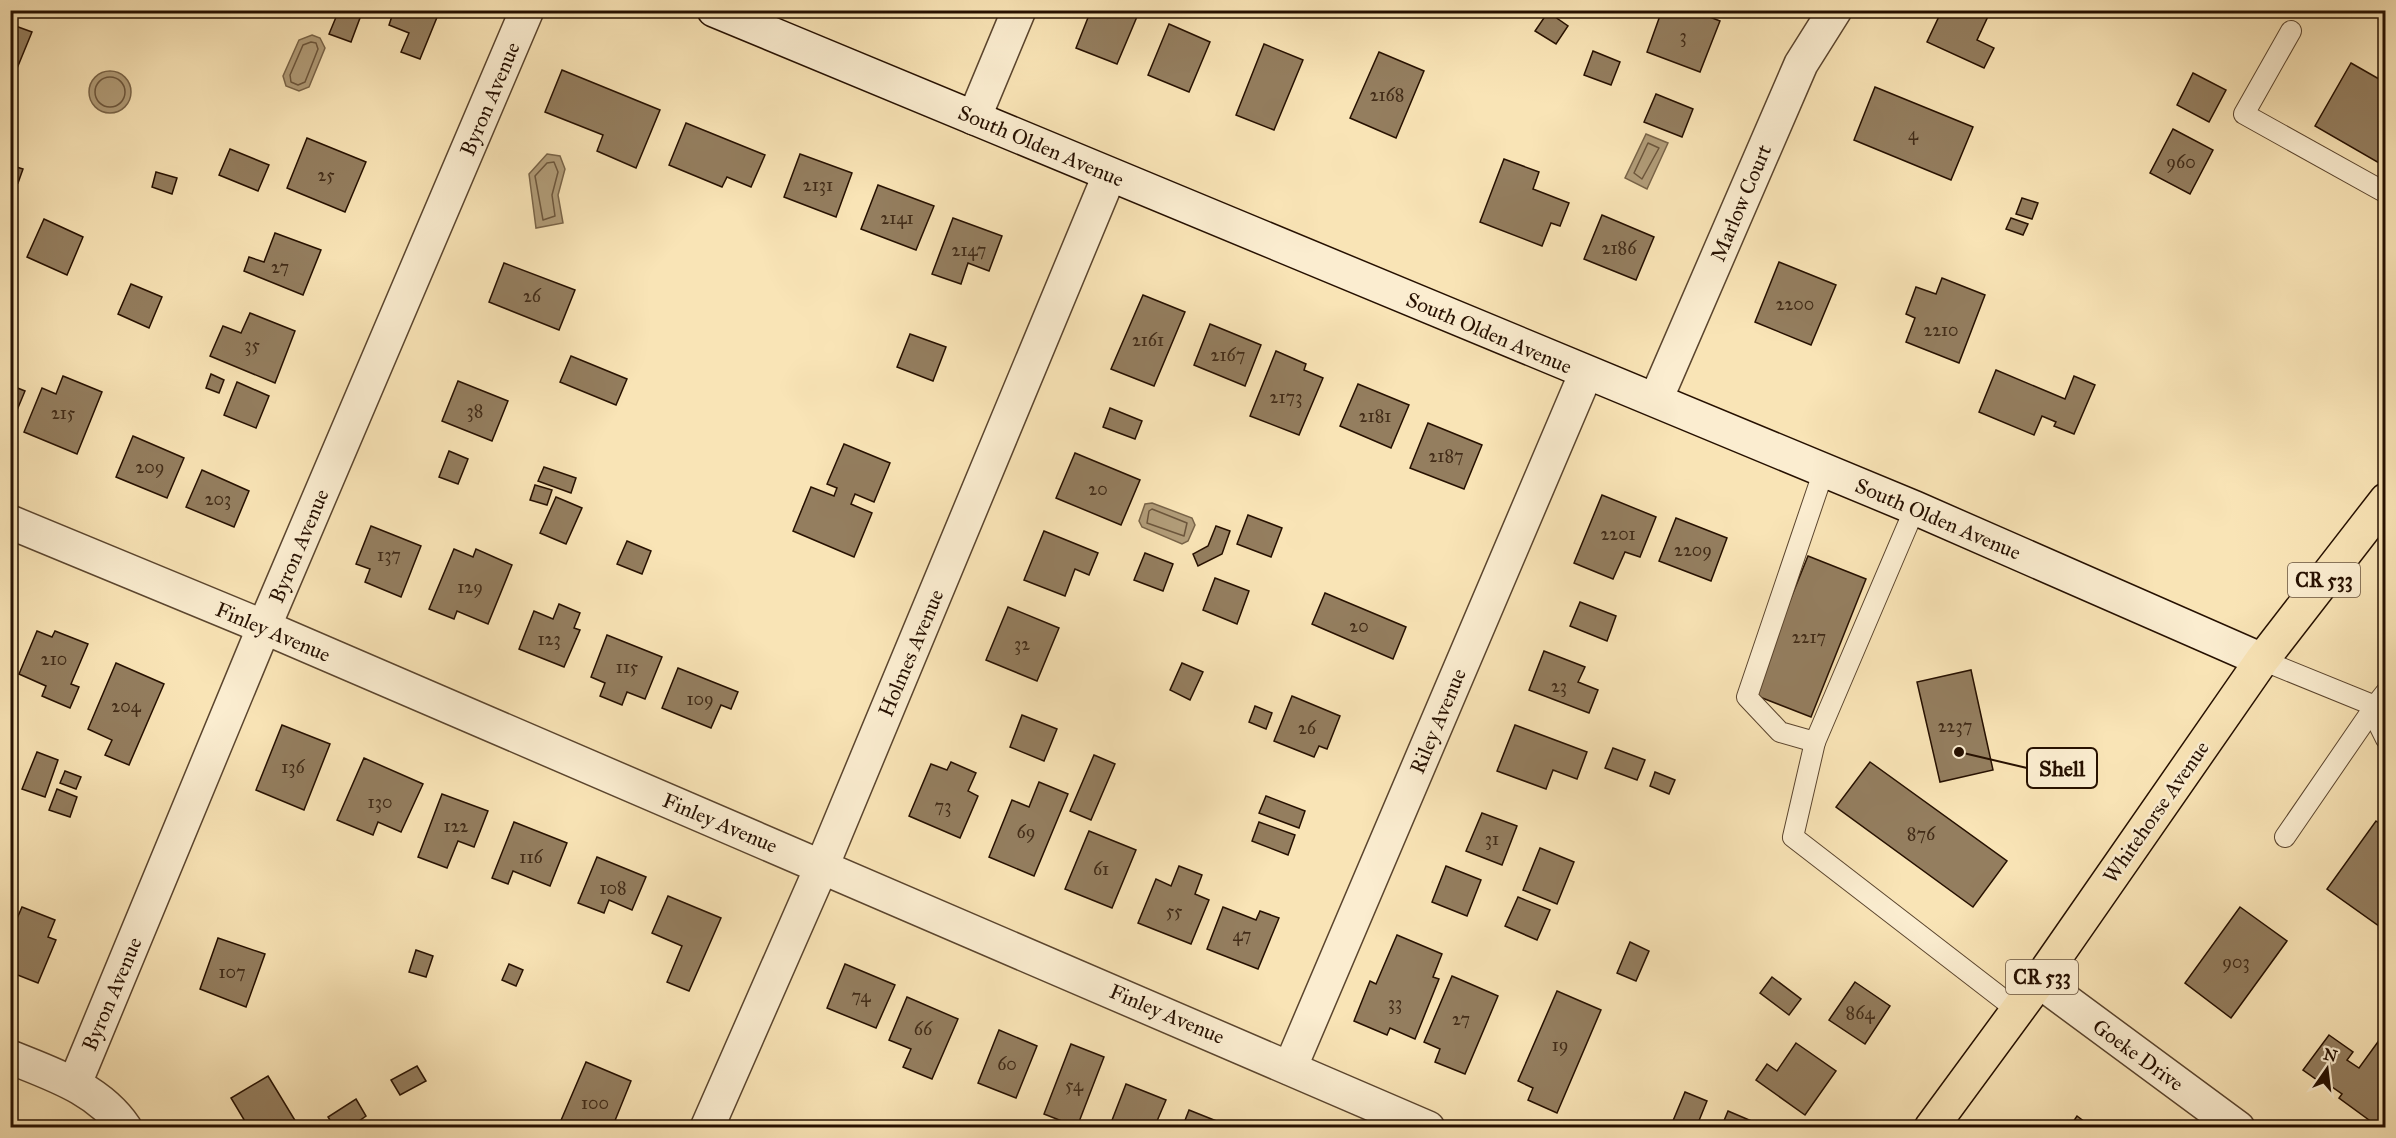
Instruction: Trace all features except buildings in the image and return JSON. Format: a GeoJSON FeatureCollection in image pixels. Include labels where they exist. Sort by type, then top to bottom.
{"type":"FeatureCollection","features":[{"type":"Feature","properties":{"kind":"main road","name":"Whitehorse Avenue"},"geometry":{"type":"LineString","coordinates":[[1931,1128],[2039,981],[2262,660],[2385,500]]}},
{"type":"Feature","properties":{"kind":"street","name":"Byron Avenue"},"geometry":{"type":"LineString","coordinates":[[75,1083],[264,627],[527,10]]}},
{"type":"Feature","properties":{"kind":"street","name":"South Olden Avenue"},"geometry":{"type":"LineString","coordinates":[[714,10],[1586,374],[1656,399],[1915,508],[2262,660]]}},
{"type":"Feature","properties":{"kind":"street"},"geometry":{"type":"LineString","coordinates":[[974,118],[1019,10]]}},
{"type":"Feature","properties":{"kind":"street","name":"Marlow Court"},"geometry":{"type":"LineString","coordinates":[[1656,399],[1801,64],[1835,10]]}},
{"type":"Feature","properties":{"kind":"street","name":"Holmes Avenue"},"geometry":{"type":"LineString","coordinates":[[707,1128],[822,866],[1109,176]]}},
{"type":"Feature","properties":{"kind":"street","name":"Riley Avenue"},"geometry":{"type":"LineString","coordinates":[[1290,1068],[1586,374]]}},
{"type":"Feature","properties":{"kind":"street","name":"Finley Avenue"},"geometry":{"type":"LineString","coordinates":[[10,522],[264,627],[1428,1128]]}},
{"type":"Feature","properties":{"kind":"street","name":"Goeke Drive"},"geometry":{"type":"LineString","coordinates":[[2039,981],[2238,1128]]}},
{"type":"Feature","properties":{"kind":"street"},"geometry":{"type":"LineString","coordinates":[[10,1057],[75,1083],[116,1114],[125,1128]]}},
{"type":"Feature","properties":{"kind":"lane"},"geometry":{"type":"LineString","coordinates":[[2292,31],[2244,114],[2385,193]]}},
{"type":"Feature","properties":{"kind":"lane"},"geometry":{"type":"LineString","coordinates":[[1815,742],[1780,732],[1747,697],[1824,470]]}},
{"type":"Feature","properties":{"kind":"lane"},"geometry":{"type":"LineString","coordinates":[[1915,508],[1815,742],[1793,837],[2017,1010]]}},
{"type":"Feature","properties":{"kind":"lane"},"geometry":{"type":"LineString","coordinates":[[2262,660],[2380,699]]}},
{"type":"Feature","properties":{"kind":"lane"},"geometry":{"type":"LineString","coordinates":[[2380,699],[2378,723],[2385,740]]}},
{"type":"Feature","properties":{"kind":"lane"},"geometry":{"type":"LineString","coordinates":[[2285,837],[2380,699]]}},
{"type":"Feature","properties":{"kind":"water"},"geometry":{"type":"Polygon","coordinates":[[[312,35],[320,38],[325,48],[309,87],[299,91],[286,86],[283,76],[299,40],[312,35]]]}},
{"type":"Feature","properties":{"kind":"water"},"geometry":{"type":"Polygon","coordinates":[[[110,71],[125,77],[131,92],[125,107],[110,113],[95,107],[89,92],[95,77],[110,71]]]}},
{"type":"Feature","properties":{"kind":"water"},"geometry":{"type":"Polygon","coordinates":[[[1646,134],[1668,143],[1647,189],[1625,178],[1646,134]]]}},
{"type":"Feature","properties":{"kind":"water"},"geometry":{"type":"Polygon","coordinates":[[[547,154],[560,156],[565,169],[558,195],[563,223],[536,228],[529,174],[547,154]]]}},
{"type":"Feature","properties":{"kind":"water"},"geometry":{"type":"Polygon","coordinates":[[[1152,503],[1192,518],[1195,525],[1188,541],[1182,544],[1142,527],[1139,521],[1145,504],[1152,503]]]}},
{"type":"Feature","properties":{"kind":"place","name":"Shell"},"geometry":{"type":"Point","coordinates":[1959,752]}}]}
